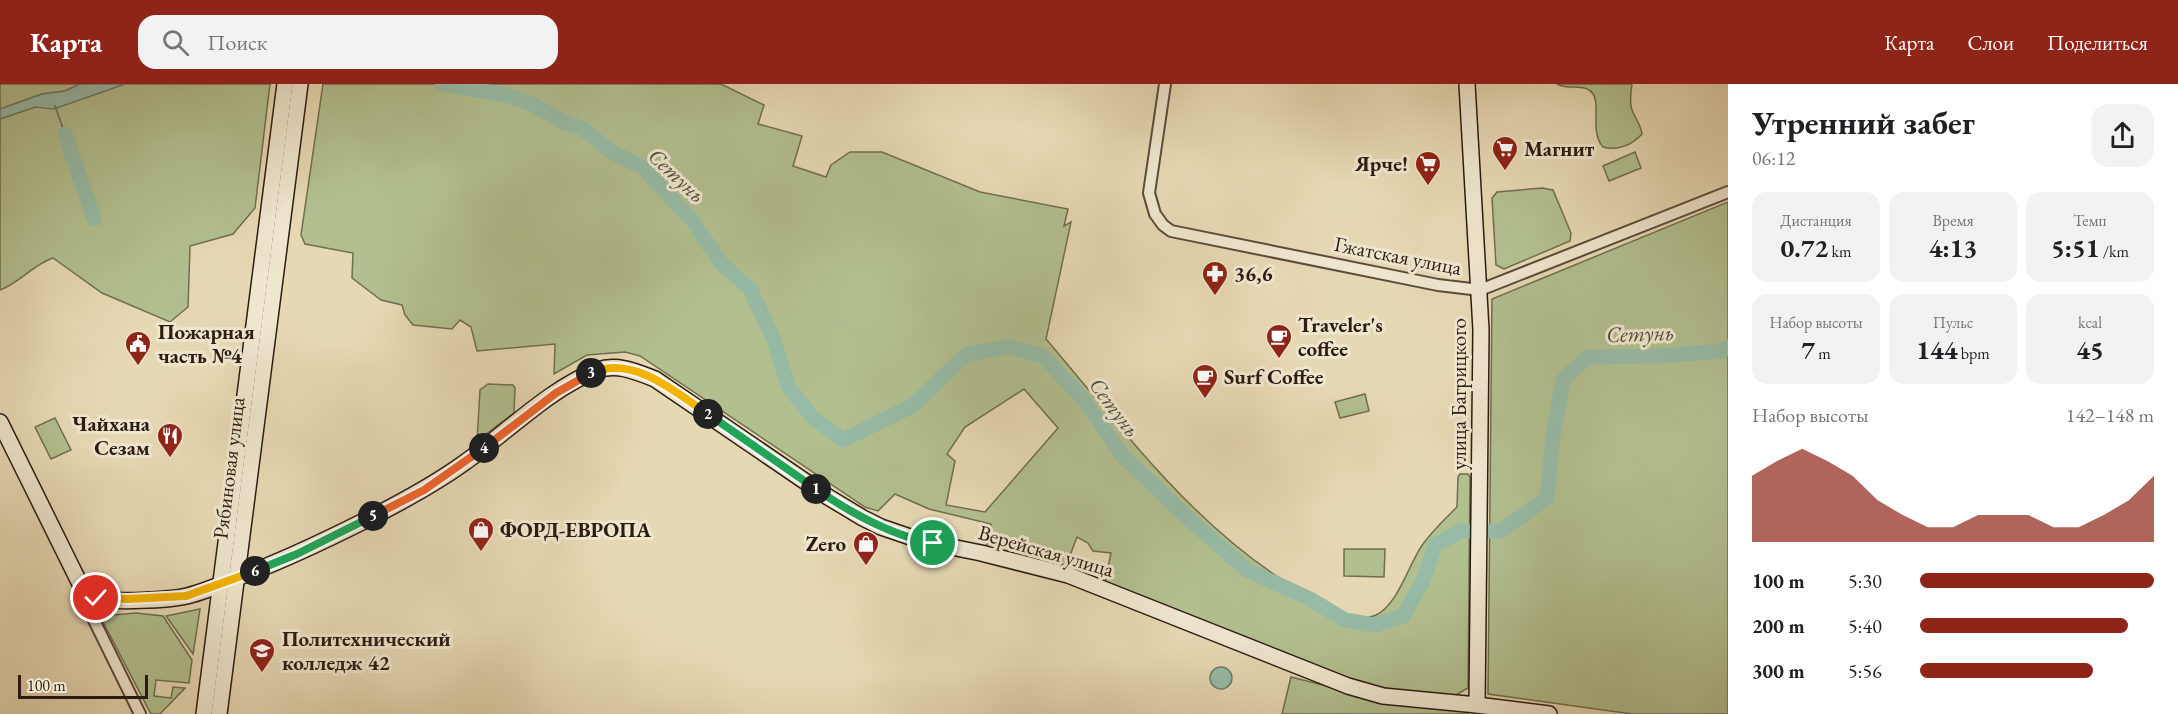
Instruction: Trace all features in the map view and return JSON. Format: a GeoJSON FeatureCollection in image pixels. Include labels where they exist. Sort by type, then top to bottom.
{"type":"FeatureCollection","features":[{"type":"Feature","properties":{"kind":"street","name":"Рябиновая улица"},"geometry":{"type":"LineString","coordinates":[[219,714],[228,581],[285,84]]}},
{"type":"Feature","properties":{"kind":"street","name":"Рябиновая улица"},"geometry":{"type":"LineString","coordinates":[[204,714],[228,581],[300,84]]}},
{"type":"Feature","properties":{"kind":"street","name":"Гжатская улица"},"geometry":{"type":"LineString","coordinates":[[1165,84],[1149,192],[1158,218],[1171,231],[1438,285],[1480,290],[1728,192]]}},
{"type":"Feature","properties":{"kind":"street","name":"улица Багрицкого"},"geometry":{"type":"LineString","coordinates":[[1467,84],[1481,330],[1477,705]]}},
{"type":"Feature","properties":{"kind":"street","name":"Верейская улица"},"geometry":{"type":"LineString","coordinates":[[84,592],[96,598],[114,600],[186,596],[297,554],[424,490],[466,462],[538,406],[576,380],[600,369],[628,368],[655,379],[828,497],[881,526],[922,541],[1068,575],[1348,686],[1383,696],[1549,714]]}},
{"type":"Feature","properties":{"kind":"street"},"geometry":{"type":"LineString","coordinates":[[0,422],[84,592],[86,604],[140,714]]}},
{"type":"Feature","properties":{"kind":"shaded area"},"geometry":{"type":"Polygon","coordinates":[[[0,84],[80,84],[65,91],[42,94],[0,109],[0,84]]]}},
{"type":"Feature","properties":{"kind":"shaded area"},"geometry":{"type":"Polygon","coordinates":[[[80,84],[125,84],[54,109],[35,107],[0,119],[0,109],[42,94],[65,91],[80,84]]]}},
{"type":"Feature","properties":{"kind":"shaded area"},"geometry":{"type":"Polygon","coordinates":[[[125,84],[270,84],[255,208],[233,234],[190,246],[188,307],[170,322],[102,293],[53,258],[0,290],[0,119],[35,107],[56,107],[125,84]]]}},
{"type":"Feature","properties":{"kind":"shaded area"},"geometry":{"type":"Polygon","coordinates":[[[323,84],[721,84],[764,105],[758,124],[802,136],[793,166],[826,177],[831,165],[850,152],[882,152],[980,192],[1068,209],[1064,226],[1071,222],[1046,339],[1172,486],[1244,552],[1283,580],[1325,604],[1350,615],[1363,618],[1376,615],[1384,610],[1397,593],[1423,544],[1457,507],[1458,477],[1460,474],[1468,474],[1470,477],[1468,688],[1454,696],[1384,688],[1350,679],[1105,582],[1111,553],[1093,551],[1088,543],[1077,537],[1066,566],[986,547],[991,524],[929,509],[895,494],[878,511],[865,507],[640,356],[625,352],[587,355],[554,374],[555,344],[477,351],[471,327],[460,320],[452,329],[413,325],[405,315],[402,305],[381,300],[352,278],[353,253],[305,244],[301,235],[323,84]],[[1024,389],[965,427],[947,454],[955,461],[946,505],[985,512],[1058,428],[1024,389]]]}},
{"type":"Feature","properties":{"kind":"shaded area"},"geometry":{"type":"Polygon","coordinates":[[[1557,84],[1632,84],[1631,107],[1642,134],[1624,146],[1603,147],[1597,132],[1593,94],[1585,88],[1565,87],[1557,84]]]}},
{"type":"Feature","properties":{"kind":"shaded area"},"geometry":{"type":"Polygon","coordinates":[[[1635,152],[1641,168],[1609,181],[1603,166],[1635,152]]]}},
{"type":"Feature","properties":{"kind":"shaded area"},"geometry":{"type":"Polygon","coordinates":[[[1542,188],[1553,190],[1571,233],[1570,241],[1504,269],[1496,265],[1492,198],[1497,192],[1542,188]]]}},
{"type":"Feature","properties":{"kind":"shaded area"},"geometry":{"type":"Polygon","coordinates":[[[1728,202],[1728,714],[1632,714],[1488,694],[1492,299],[1728,202]]]}},
{"type":"Feature","properties":{"kind":"shaded area"},"geometry":{"type":"Polygon","coordinates":[[[488,384],[513,385],[515,388],[514,413],[477,441],[480,390],[488,384]]]}},
{"type":"Feature","properties":{"kind":"shaded area"},"geometry":{"type":"Polygon","coordinates":[[[1365,394],[1369,411],[1340,418],[1335,402],[1365,394]]]}},
{"type":"Feature","properties":{"kind":"shaded area"},"geometry":{"type":"Polygon","coordinates":[[[55,418],[71,450],[51,459],[35,427],[55,418]]]}},
{"type":"Feature","properties":{"kind":"shaded area"},"geometry":{"type":"Polygon","coordinates":[[[1344,549],[1385,549],[1384,577],[1344,576],[1344,549]]]}},
{"type":"Feature","properties":{"kind":"shaded area"},"geometry":{"type":"Polygon","coordinates":[[[200,609],[193,654],[166,616],[200,609]]]}},
{"type":"Feature","properties":{"kind":"shaded area"},"geometry":{"type":"Polygon","coordinates":[[[136,613],[163,616],[192,660],[189,683],[156,680],[154,696],[171,698],[173,687],[185,688],[160,714],[151,714],[102,620],[113,615],[136,613]]]}},
{"type":"Feature","properties":{"kind":"shaded area"},"geometry":{"type":"Polygon","coordinates":[[[1217,667],[1225,667],[1232,674],[1232,682],[1225,689],[1217,689],[1210,682],[1210,674],[1217,667]]]}},
{"type":"Feature","properties":{"kind":"shaded area"},"geometry":{"type":"Polygon","coordinates":[[[1291,677],[1382,700],[1469,711],[1468,714],[1282,714],[1291,677]]]}},
{"type":"Feature","properties":{"kind":"waterway","name":"Сетунь"},"geometry":{"type":"LineString","coordinates":[[442,84],[507,95],[532,104],[563,122],[582,128],[613,153],[642,167],[692,220],[721,263],[750,289],[774,340],[788,386],[813,418],[843,440],[912,406],[967,354],[1010,347],[1043,356],[1084,400],[1121,454],[1192,522],[1247,570],[1310,599],[1345,620],[1374,625],[1403,616],[1423,581],[1435,545],[1461,531],[1501,531],[1547,498],[1553,436],[1563,380],[1587,357],[1661,356],[1722,351],[1728,347]]}},
{"type":"Feature","properties":{"kind":"waterway"},"geometry":{"type":"LineString","coordinates":[[55,106],[65,134]]}},
{"type":"Feature","properties":{"kind":"waterway"},"geometry":{"type":"LineString","coordinates":[[65,134],[94,219]]}},
{"type":"Feature","properties":{"kind":"place","name":"Магнит"},"geometry":{"type":"Point","coordinates":[1505,172]}},
{"type":"Feature","properties":{"kind":"place","name":"Ярче!"},"geometry":{"type":"Point","coordinates":[1428,187]}},
{"type":"Feature","properties":{"kind":"place","name":"36,6"},"geometry":{"type":"Point","coordinates":[1215,297]}},
{"type":"Feature","properties":{"kind":"place","name":"Traveler's coffee"},"geometry":{"type":"Point","coordinates":[1279,360]}},
{"type":"Feature","properties":{"kind":"place","name":"Пожарная часть №4"},"geometry":{"type":"Point","coordinates":[138,367]}},
{"type":"Feature","properties":{"kind":"place","name":"Surf Coffee"},"geometry":{"type":"Point","coordinates":[1205,400]}},
{"type":"Feature","properties":{"kind":"place","name":"Чайхана Сезам"},"geometry":{"type":"Point","coordinates":[170,459]}},
{"type":"Feature","properties":{"kind":"place","name":"ФОРД-ЕВРОПА"},"geometry":{"type":"Point","coordinates":[481,553]}},
{"type":"Feature","properties":{"kind":"place","name":"Zero"},"geometry":{"type":"Point","coordinates":[866,567]}},
{"type":"Feature","properties":{"kind":"place","name":"Политехнический колледж 42"},"geometry":{"type":"Point","coordinates":[262,674]}},
{"type":"Feature","properties":{"kind":"route"},"geometry":{"type":"LineString","coordinates":[[96,598],[114,600],[186,596],[297,554],[424,490],[466,462],[556,393],[576,380],[600,369],[628,368],[655,379],[828,497],[863,518],[922,541],[933,543]]}}]}
